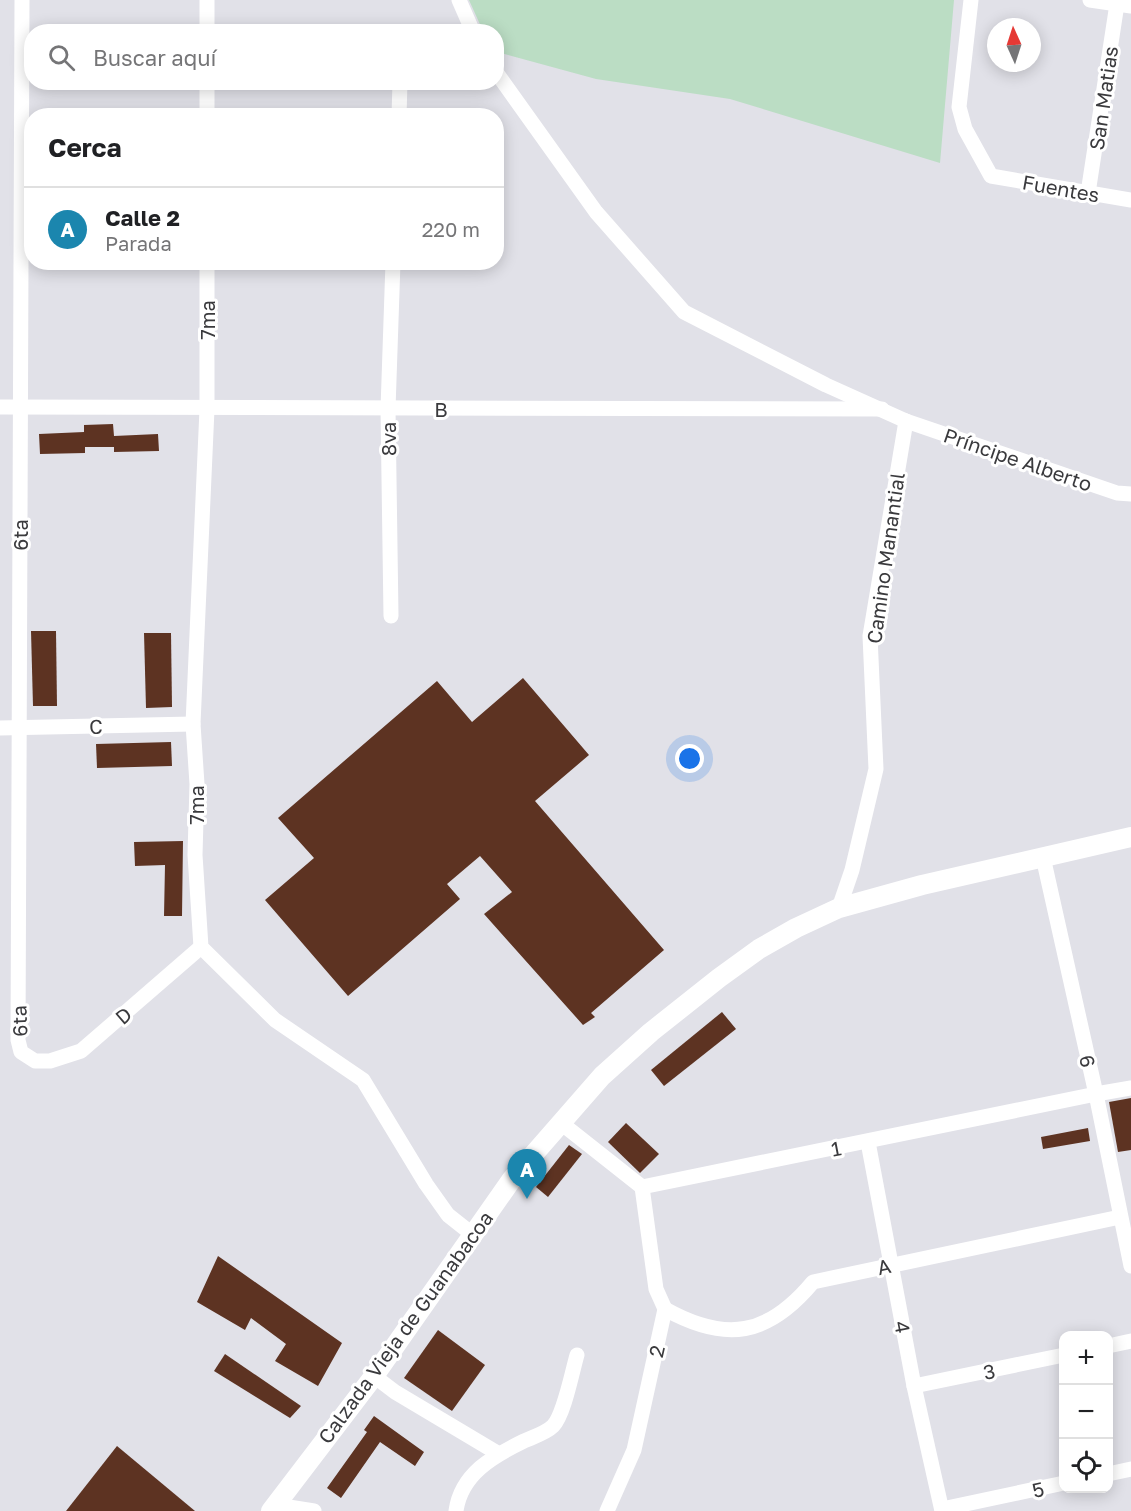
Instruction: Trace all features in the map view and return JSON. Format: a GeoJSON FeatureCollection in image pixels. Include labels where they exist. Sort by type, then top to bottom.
{"type":"FeatureCollection","features":[{"type":"Feature","properties":{"kind":"main road","name":"Calzada Vieja de Guanabacoa"},"geometry":{"type":"LineString","coordinates":[[274,1508],[374,1376],[512,1179],[602,1076],[651,1032],[719,978],[759,949],[795,928],[839,908],[879,895],[1131,837]]}},
{"type":"Feature","properties":{"kind":"street","name":"6ta"},"geometry":{"type":"LineString","coordinates":[[22,0],[24,88]]}},
{"type":"Feature","properties":{"kind":"street"},"geometry":{"type":"LineString","coordinates":[[207,0],[207,24]]}},
{"type":"Feature","properties":{"kind":"street"},"geometry":{"type":"LineString","coordinates":[[459,0],[470,24]]}},
{"type":"Feature","properties":{"kind":"street","name":"Fuentes"},"geometry":{"type":"LineString","coordinates":[[971,0],[959,107],[965,129],[991,176],[1131,200]]}},
{"type":"Feature","properties":{"kind":"street"},"geometry":{"type":"LineString","coordinates":[[1090,0],[1124,5]]}},
{"type":"Feature","properties":{"kind":"street","name":"San Matias"},"geometry":{"type":"LineString","coordinates":[[1088,193],[1124,5]]}},
{"type":"Feature","properties":{"kind":"street","name":"Príncipe Alberto"},"geometry":{"type":"LineString","coordinates":[[504,83],[596,212],[684,312],[826,386],[906,421],[1118,493],[1131,494]]}},
{"type":"Feature","properties":{"kind":"street","name":"6ta"},"geometry":{"type":"LineString","coordinates":[[24,90],[24,108]]}},
{"type":"Feature","properties":{"kind":"street"},"geometry":{"type":"LineString","coordinates":[[207,90],[207,108]]}},
{"type":"Feature","properties":{"kind":"street"},"geometry":{"type":"LineString","coordinates":[[399,108],[400,90]]}},
{"type":"Feature","properties":{"kind":"street","name":"6ta"},"geometry":{"type":"LineString","coordinates":[[24,254],[20,407],[18,1040],[21,1052],[35,1061]]}},
{"type":"Feature","properties":{"kind":"street","name":"7ma"},"geometry":{"type":"LineString","coordinates":[[201,948],[195,855],[197,784],[193,724],[207,409],[207,270]]}},
{"type":"Feature","properties":{"kind":"street","name":"8va"},"geometry":{"type":"LineString","coordinates":[[391,616],[388,409],[393,270]]}},
{"type":"Feature","properties":{"kind":"street","name":"B"},"geometry":{"type":"LineString","coordinates":[[0,407],[882,410]]}},
{"type":"Feature","properties":{"kind":"street","name":"Camino Manantial"},"geometry":{"type":"LineString","coordinates":[[839,908],[852,870],[876,769],[870,636],[906,421]]}},
{"type":"Feature","properties":{"kind":"street","name":"C"},"geometry":{"type":"LineString","coordinates":[[0,728],[193,724]]}},
{"type":"Feature","properties":{"kind":"street","name":"6"},"geometry":{"type":"LineString","coordinates":[[1043,857],[1096,1094],[1131,1266]]}},
{"type":"Feature","properties":{"kind":"street"},"geometry":{"type":"LineString","coordinates":[[201,948],[275,1020],[363,1080],[426,1184],[448,1215],[472,1234]]}},
{"type":"Feature","properties":{"kind":"street","name":"D"},"geometry":{"type":"LineString","coordinates":[[35,1061],[50,1061],[81,1051],[201,948]]}},
{"type":"Feature","properties":{"kind":"street","name":"1"},"geometry":{"type":"LineString","coordinates":[[642,1187],[1131,1088]]}},
{"type":"Feature","properties":{"kind":"street"},"geometry":{"type":"LineString","coordinates":[[561,1123],[642,1187],[656,1289],[665,1309]]}},
{"type":"Feature","properties":{"kind":"street","name":"4"},"geometry":{"type":"LineString","coordinates":[[868,1142],[914,1386],[942,1510]]}},
{"type":"Feature","properties":{"kind":"street","name":"A"},"geometry":{"type":"LineString","coordinates":[[665,1309],[685,1320],[711,1329],[747,1329],[780,1314],[813,1282],[1120,1217]]}},
{"type":"Feature","properties":{"kind":"street","name":"2"},"geometry":{"type":"LineString","coordinates":[[607,1511],[634,1450],[665,1309]]}},
{"type":"Feature","properties":{"kind":"street"},"geometry":{"type":"LineString","coordinates":[[1113,1345],[1131,1341]]}},
{"type":"Feature","properties":{"kind":"street"},"geometry":{"type":"LineString","coordinates":[[456,1511],[459,1494],[468,1479],[499,1454],[553,1426],[560,1415],[577,1355]]}},
{"type":"Feature","properties":{"kind":"street","name":"3"},"geometry":{"type":"LineString","coordinates":[[914,1386],[1059,1356]]}},
{"type":"Feature","properties":{"kind":"street"},"geometry":{"type":"LineString","coordinates":[[374,1376],[395,1392],[499,1454]]}},
{"type":"Feature","properties":{"kind":"street"},"geometry":{"type":"LineString","coordinates":[[1113,1473],[1131,1469]]}},
{"type":"Feature","properties":{"kind":"street","name":"5"},"geometry":{"type":"LineString","coordinates":[[942,1510],[1059,1484]]}},
{"type":"Feature","properties":{"kind":"street"},"geometry":{"type":"LineString","coordinates":[[274,1508],[314,1511]]}},
{"type":"Feature","properties":{"kind":"green space"},"geometry":{"type":"Polygon","coordinates":[[[469,0],[954,0],[940,163],[730,99],[596,79],[504,54],[504,24],[480,24],[469,0]]]}},
{"type":"Feature","properties":{"kind":"building"},"geometry":{"type":"Polygon","coordinates":[[[113,424],[114,436],[158,434],[159,451],[114,452],[114,447],[85,447],[85,453],[40,454],[39,434],[84,432],[84,425],[113,424]]]}},
{"type":"Feature","properties":{"kind":"building"},"geometry":{"type":"Polygon","coordinates":[[[31,631],[56,631],[57,706],[33,706],[31,631]]]}},
{"type":"Feature","properties":{"kind":"building"},"geometry":{"type":"Polygon","coordinates":[[[144,633],[171,633],[172,707],[146,708],[144,633]]]}},
{"type":"Feature","properties":{"kind":"building"},"geometry":{"type":"Polygon","coordinates":[[[523,678],[589,755],[535,801],[664,950],[591,1013],[595,1017],[583,1025],[484,914],[512,892],[480,856],[447,884],[460,899],[348,996],[265,900],[314,858],[278,818],[437,681],[472,722],[523,678]]]}},
{"type":"Feature","properties":{"kind":"building"},"geometry":{"type":"Polygon","coordinates":[[[171,742],[172,766],[97,768],[96,744],[171,742]]]}},
{"type":"Feature","properties":{"kind":"building"},"geometry":{"type":"Polygon","coordinates":[[[183,841],[182,916],[164,916],[165,865],[135,866],[134,842],[183,841]]]}},
{"type":"Feature","properties":{"kind":"building"},"geometry":{"type":"Polygon","coordinates":[[[722,1012],[736,1029],[664,1086],[651,1070],[722,1012]]]}},
{"type":"Feature","properties":{"kind":"building"},"geometry":{"type":"Polygon","coordinates":[[[1131,1098],[1131,1150],[1118,1152],[1109,1102],[1131,1098]]]}},
{"type":"Feature","properties":{"kind":"building"},"geometry":{"type":"Polygon","coordinates":[[[626,1123],[659,1154],[640,1173],[608,1142],[626,1123]]]}},
{"type":"Feature","properties":{"kind":"building"},"geometry":{"type":"Polygon","coordinates":[[[1088,1128],[1090,1141],[1043,1149],[1041,1137],[1088,1128]]]}},
{"type":"Feature","properties":{"kind":"building"},"geometry":{"type":"Polygon","coordinates":[[[569,1145],[582,1154],[548,1197],[536,1187],[569,1145]]]}},
{"type":"Feature","properties":{"kind":"building"},"geometry":{"type":"Polygon","coordinates":[[[218,1256],[342,1343],[318,1386],[275,1361],[286,1344],[251,1318],[245,1330],[197,1302],[218,1256]]]}},
{"type":"Feature","properties":{"kind":"building"},"geometry":{"type":"Polygon","coordinates":[[[438,1330],[485,1365],[452,1411],[404,1378],[438,1330]]]}},
{"type":"Feature","properties":{"kind":"building"},"geometry":{"type":"Polygon","coordinates":[[[225,1354],[301,1406],[290,1418],[214,1371],[225,1354]]]}},
{"type":"Feature","properties":{"kind":"building"},"geometry":{"type":"Polygon","coordinates":[[[374,1416],[424,1452],[415,1466],[380,1442],[341,1498],[327,1488],[367,1432],[364,1430],[374,1416]]]}},
{"type":"Feature","properties":{"kind":"building"},"geometry":{"type":"Polygon","coordinates":[[[117,1446],[195,1511],[66,1511],[117,1446]]]}},
{"type":"Feature","properties":{"kind":"place","name":"Calle 2"},"geometry":{"type":"Point","coordinates":[527,1199]}}]}
